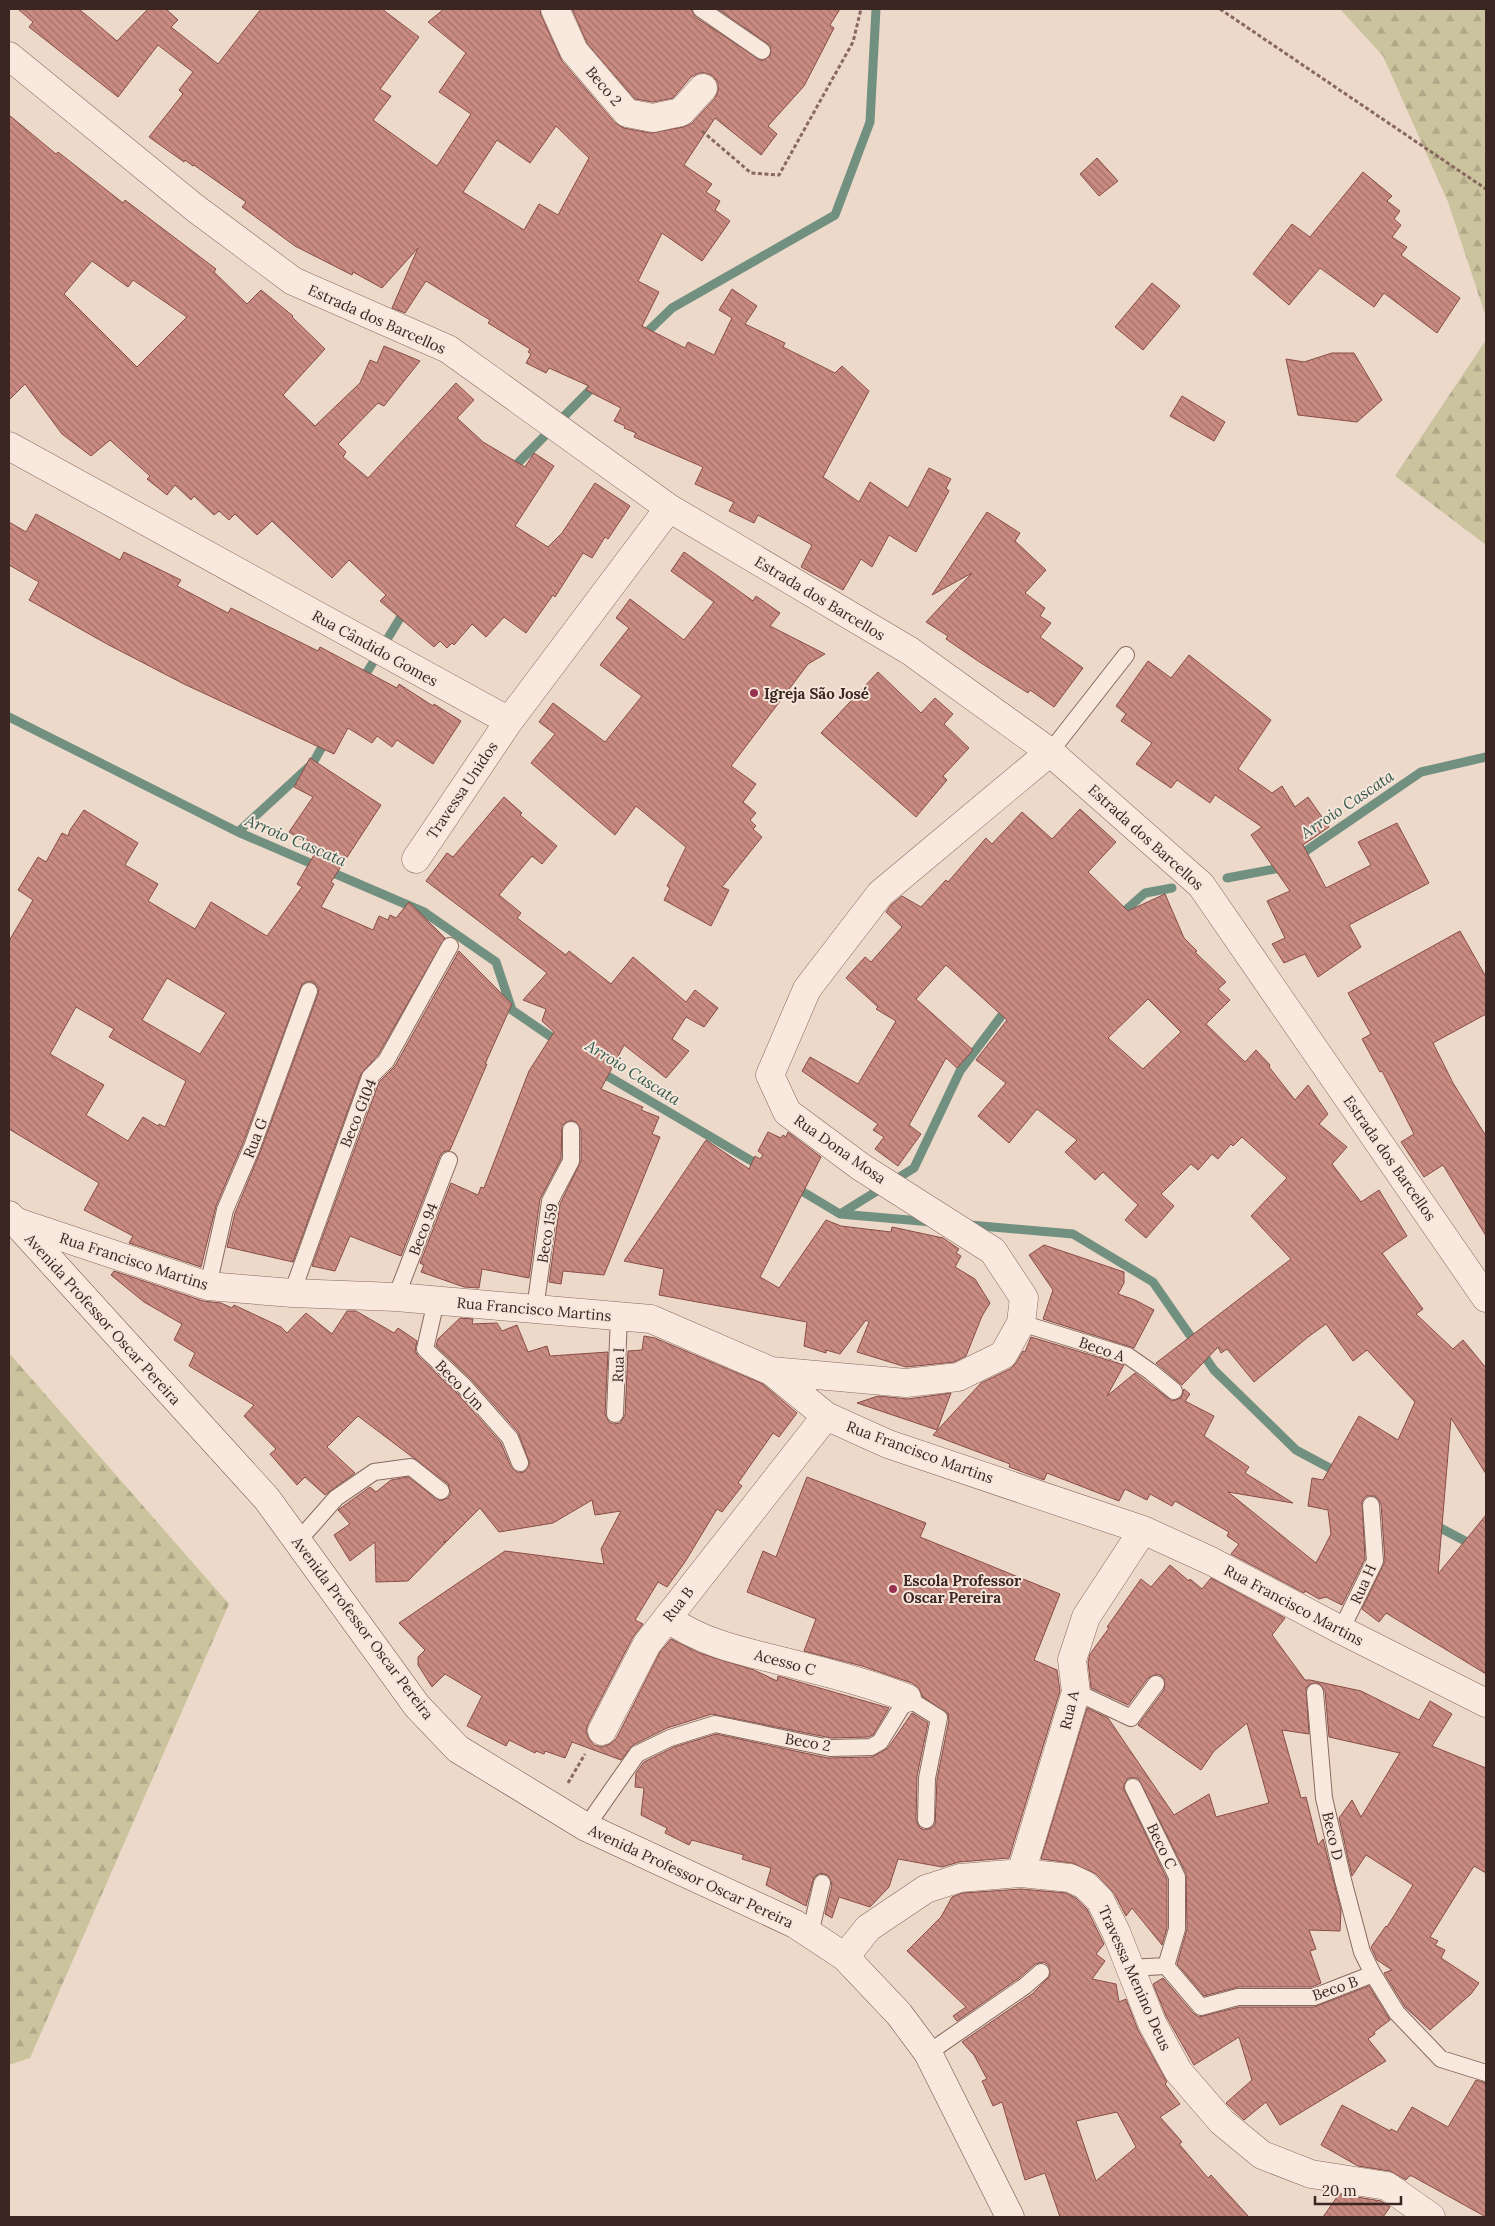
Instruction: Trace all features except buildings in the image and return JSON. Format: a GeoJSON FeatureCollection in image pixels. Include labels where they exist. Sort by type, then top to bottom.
{"type":"FeatureCollection","features":[{"type":"Feature","properties":{"kind":"street","name":"Beco 2"},"geometry":{"type":"LineString","coordinates":[[555,9],[574,51],[627,113],[653,118],[680,112]]}},
{"type":"Feature","properties":{"kind":"street","name":"Estrada dos Barcellos"},"geometry":{"type":"LineString","coordinates":[[9,56],[195,208],[293,281],[448,350],[669,508],[910,651],[1050,752],[1201,885],[1486,1298]]}},
{"type":"Feature","properties":{"kind":"street"},"geometry":{"type":"LineString","coordinates":[[680,112],[703,88]]}},
{"type":"Feature","properties":{"kind":"street","name":"Rua Cândido Gomes"},"geometry":{"type":"LineString","coordinates":[[9,446],[509,721]]}},
{"type":"Feature","properties":{"kind":"street"},"geometry":{"type":"LineString","coordinates":[[509,721],[669,508]]}},
{"type":"Feature","properties":{"kind":"street","name":"Travessa Unidos"},"geometry":{"type":"LineString","coordinates":[[416,859],[509,721]]}},
{"type":"Feature","properties":{"kind":"street","name":"Rua Dona Mosa"},"geometry":{"type":"LineString","coordinates":[[771,1371],[906,1383],[958,1377],[1003,1355],[1022,1324],[1024,1298],[993,1250],[861,1167],[787,1112],[770,1075],[808,989],[880,894],[1050,752]]}},
{"type":"Feature","properties":{"kind":"street","name":"Rua Francisco Martins"},"geometry":{"type":"LineString","coordinates":[[11,1218],[208,1286],[292,1294],[396,1297],[651,1319],[771,1371],[826,1416],[888,1444],[1143,1530],[1211,1561],[1341,1630],[1486,1703]]}},
{"type":"Feature","properties":{"kind":"street","name":"Avenida Professor Oscar Pereira"},"geometry":{"type":"LineString","coordinates":[[11,1218],[267,1499],[417,1706],[458,1749],[586,1827],[795,1924],[845,1957],[899,2014],[928,2053],[1010,2217]]}},
{"type":"Feature","properties":{"kind":"street","name":"Rua B"},"geometry":{"type":"LineString","coordinates":[[602,1731],[647,1644],[826,1416]]}},
{"type":"Feature","properties":{"kind":"street","name":"Rua A"},"geometry":{"type":"LineString","coordinates":[[1021,1873],[1076,1692],[1072,1660],[1086,1617],[1143,1530]]}},
{"type":"Feature","properties":{"kind":"street","name":"Acesso C"},"geometry":{"type":"LineString","coordinates":[[667,1618],[684,1630],[722,1646],[876,1686],[907,1698]]}},
{"type":"Feature","properties":{"kind":"street","name":"Travessa Menino Deus"},"geometry":{"type":"LineString","coordinates":[[845,1957],[868,1928],[926,1889],[960,1878],[1021,1873],[1070,1878],[1084,1885],[1100,1900],[1116,1932],[1152,2023],[1178,2071],[1228,2128],[1262,2155],[1311,2174],[1386,2186],[1431,2217]]}},
{"type":"Feature","properties":{"kind":"lane"},"geometry":{"type":"LineString","coordinates":[[701,9],[762,51]]}},
{"type":"Feature","properties":{"kind":"lane"},"geometry":{"type":"LineString","coordinates":[[1050,752],[1126,655]]}},
{"type":"Feature","properties":{"kind":"lane","name":"Beco G104"},"geometry":{"type":"LineString","coordinates":[[292,1294],[370,1077],[386,1061],[450,946]]}},
{"type":"Feature","properties":{"kind":"lane","name":"Rua G"},"geometry":{"type":"LineString","coordinates":[[208,1286],[225,1210],[252,1148],[309,991]]}},
{"type":"Feature","properties":{"kind":"lane","name":"Beco 159"},"geometry":{"type":"LineString","coordinates":[[534,1309],[550,1201],[571,1161],[571,1130]]}},
{"type":"Feature","properties":{"kind":"lane","name":"Beco 94"},"geometry":{"type":"LineString","coordinates":[[396,1297],[449,1160]]}},
{"type":"Feature","properties":{"kind":"lane","name":"Beco Um"},"geometry":{"type":"LineString","coordinates":[[436,1301],[426,1349],[464,1386],[510,1438],[520,1463]]}},
{"type":"Feature","properties":{"kind":"lane","name":"Rua I"},"geometry":{"type":"LineString","coordinates":[[615,1414],[619,1316]]}},
{"type":"Feature","properties":{"kind":"lane","name":"Beco A"},"geometry":{"type":"LineString","coordinates":[[1022,1324],[1128,1356],[1174,1391]]}},
{"type":"Feature","properties":{"kind":"lane"},"geometry":{"type":"LineString","coordinates":[[298,1540],[336,1498],[374,1472],[411,1467],[441,1491]]}},
{"type":"Feature","properties":{"kind":"lane","name":"Rua H"},"geometry":{"type":"LineString","coordinates":[[1341,1630],[1375,1560],[1371,1505]]}},
{"type":"Feature","properties":{"kind":"lane"},"geometry":{"type":"LineString","coordinates":[[1076,1692],[1131,1718],[1156,1684]]}},
{"type":"Feature","properties":{"kind":"lane","name":"Beco D"},"geometry":{"type":"LineString","coordinates":[[1315,1692],[1324,1798],[1360,1943],[1373,1974]]}},
{"type":"Feature","properties":{"kind":"lane"},"geometry":{"type":"LineString","coordinates":[[907,1698],[939,1718],[927,1778],[926,1820]]}},
{"type":"Feature","properties":{"kind":"lane","name":"Beco 2"},"geometry":{"type":"LineString","coordinates":[[586,1827],[637,1754],[670,1738],[715,1724],[830,1748],[871,1747],[880,1742],[907,1698]]}},
{"type":"Feature","properties":{"kind":"lane","name":"Beco C"},"geometry":{"type":"LineString","coordinates":[[1133,1787],[1178,1877],[1178,1929],[1166,1966]]}},
{"type":"Feature","properties":{"kind":"lane"},"geometry":{"type":"LineString","coordinates":[[810,1934],[822,1884]]}},
{"type":"Feature","properties":{"kind":"lane"},"geometry":{"type":"LineString","coordinates":[[1129,1968],[1166,1966]]}},
{"type":"Feature","properties":{"kind":"lane","name":"Beco B"},"geometry":{"type":"LineString","coordinates":[[1166,1966],[1201,2006],[1238,1997],[1314,1998],[1373,1974],[1397,2013],[1441,2058],[1486,2073]]}},
{"type":"Feature","properties":{"kind":"lane"},"geometry":{"type":"LineString","coordinates":[[928,2053],[1025,1986],[1041,1972]]}},
{"type":"Feature","properties":{"kind":"path"},"geometry":{"type":"LineString","coordinates":[[680,112],[752,174],[779,175],[853,42],[861,9]]}},
{"type":"Feature","properties":{"kind":"path"},"geometry":{"type":"LineString","coordinates":[[1220,9],[1486,189]]}},
{"type":"Feature","properties":{"kind":"path"},"geometry":{"type":"LineString","coordinates":[[553,1808],[583,1757],[602,1731]]}},
{"type":"Feature","properties":{"kind":"green space"},"geometry":{"type":"Polygon","coordinates":[[[1340,9],[1486,9],[1486,317],[1448,202],[1383,56],[1340,9]]]}},
{"type":"Feature","properties":{"kind":"green space"},"geometry":{"type":"Polygon","coordinates":[[[1486,340],[1486,545],[1395,476],[1486,340]]]}},
{"type":"Feature","properties":{"kind":"green space"},"geometry":{"type":"Polygon","coordinates":[[[9,1353],[229,1604],[30,2058],[9,2065],[9,1353]]]}},
{"type":"Feature","properties":{"kind":"waterway"},"geometry":{"type":"LineString","coordinates":[[642,337],[672,308],[835,215],[870,122],[876,9]]}},
{"type":"Feature","properties":{"kind":"waterway"},"geometry":{"type":"LineString","coordinates":[[510,471],[596,384]]}},
{"type":"Feature","properties":{"kind":"waterway"},"geometry":{"type":"LineString","coordinates":[[361,682],[405,610]]}},
{"type":"Feature","properties":{"kind":"waterway","name":"Arroio Cascata"},"geometry":{"type":"LineString","coordinates":[[9,717],[238,832],[424,912],[496,962],[512,1010],[560,1043]]}},
{"type":"Feature","properties":{"kind":"waterway"},"geometry":{"type":"LineString","coordinates":[[238,832],[313,763],[327,738]]}},
{"type":"Feature","properties":{"kind":"waterway","name":"Arroio Cascata"},"geometry":{"type":"LineString","coordinates":[[1297,857],[1421,772],[1486,757]]}},
{"type":"Feature","properties":{"kind":"waterway","name":"Arroio Cascata"},"geometry":{"type":"LineString","coordinates":[[1227,878],[1280,868],[1284,865]]}},
{"type":"Feature","properties":{"kind":"waterway","name":"Arroio Cascata"},"geometry":{"type":"LineString","coordinates":[[1119,916],[1145,893],[1172,888]]}},
{"type":"Feature","properties":{"kind":"waterway","name":"Arroio Cascata"},"geometry":{"type":"LineString","coordinates":[[795,1187],[840,1214],[914,1168],[960,1071],[1008,1007]]}},
{"type":"Feature","properties":{"kind":"waterway","name":"Arroio Cascata"},"geometry":{"type":"LineString","coordinates":[[599,1071],[762,1167]]}},
{"type":"Feature","properties":{"kind":"waterway"},"geometry":{"type":"LineString","coordinates":[[840,1214],[932,1222]]}},
{"type":"Feature","properties":{"kind":"waterway"},"geometry":{"type":"LineString","coordinates":[[970,1225],[1073,1234],[1153,1282],[1214,1370],[1296,1450],[1339,1473]]}},
{"type":"Feature","properties":{"kind":"waterway"},"geometry":{"type":"LineString","coordinates":[[1431,1523],[1486,1552]]}},
{"type":"Feature","properties":{"kind":"place","name":"Igreja São José"},"geometry":{"type":"Point","coordinates":[754,693]}},
{"type":"Feature","properties":{"kind":"place","name":"Escola Professor Oscar Pereira"},"geometry":{"type":"Point","coordinates":[893,1589]}}]}
